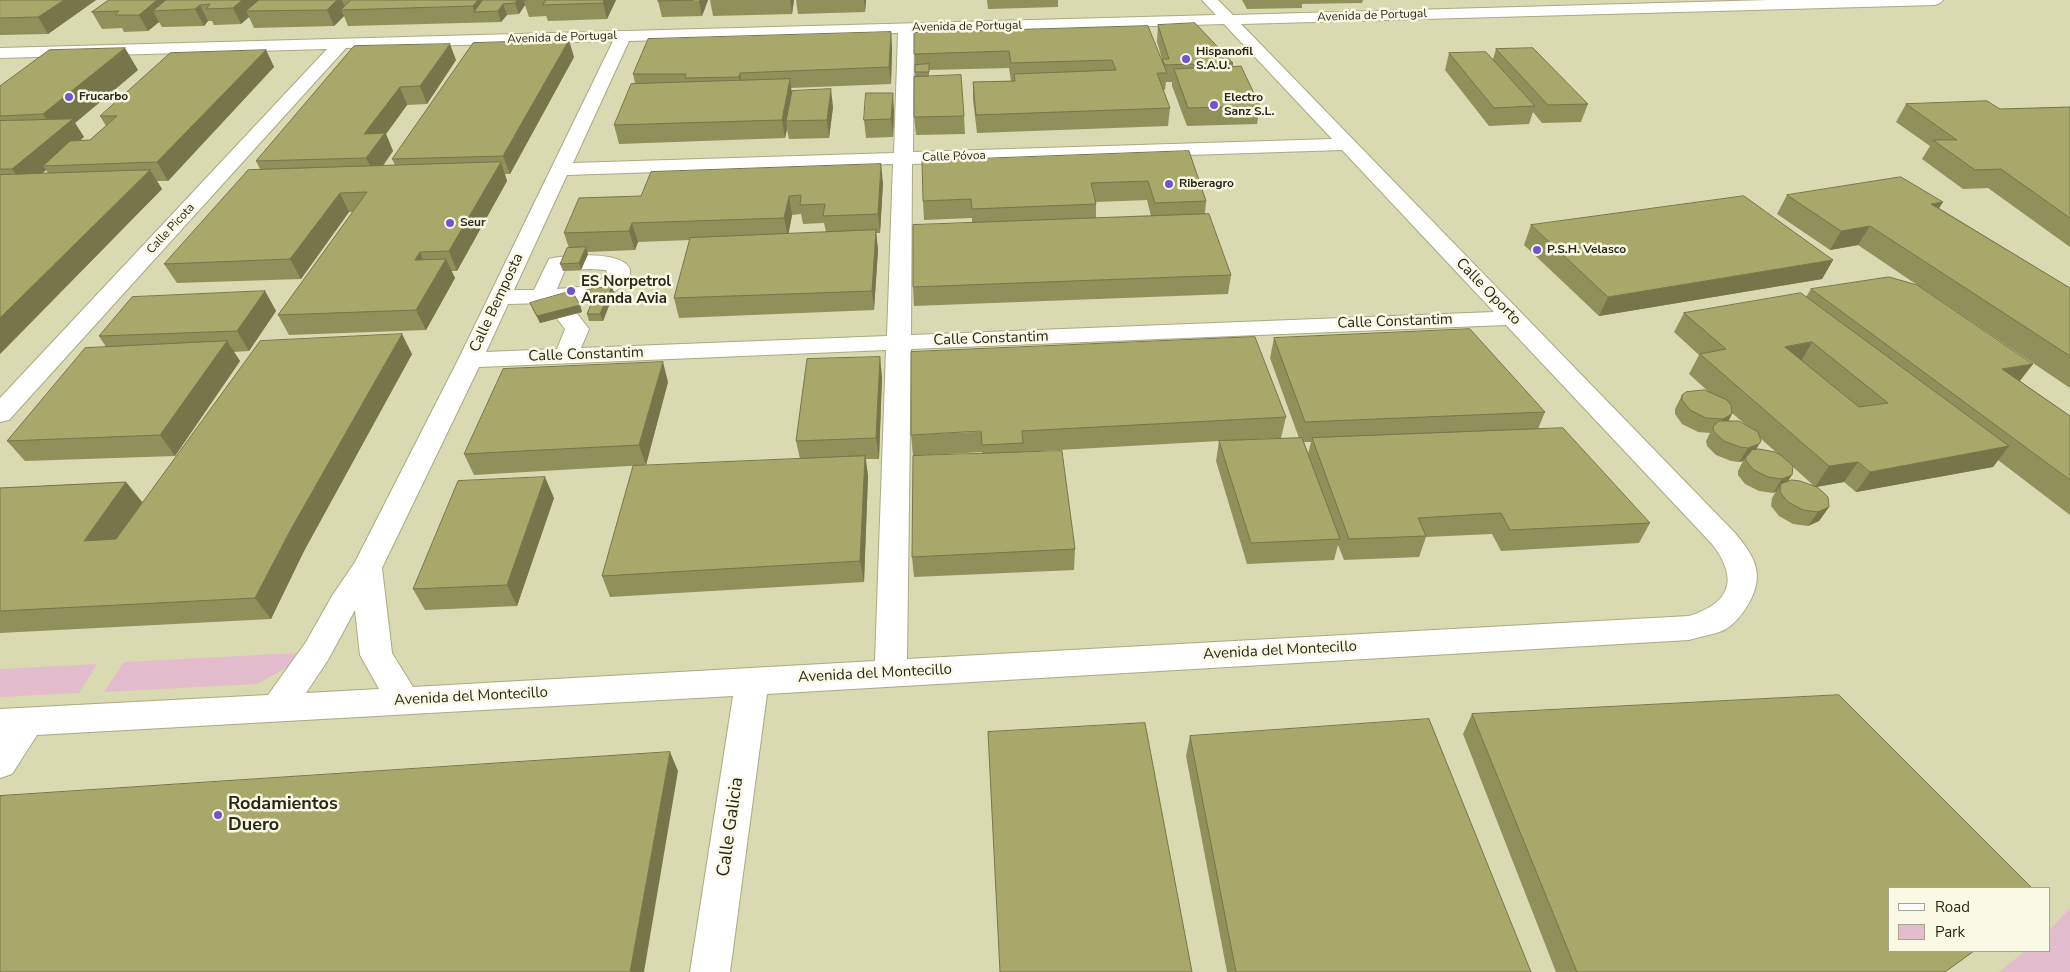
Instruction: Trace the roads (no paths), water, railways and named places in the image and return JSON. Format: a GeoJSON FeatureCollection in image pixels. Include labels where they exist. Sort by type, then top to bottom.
{"type":"FeatureCollection","features":[{"type":"Feature","properties":{"kind":"street","name":"Calle Oporto"},"geometry":{"type":"LineString","coordinates":[[1210,0],[1511,318],[1722,537],[1736,556],[1743,574],[1739,595]]}},
{"type":"Feature","properties":{"kind":"street","name":"Avenida de Portugal"},"geometry":{"type":"LineString","coordinates":[[0,53],[1229,20],[1557,5],[1935,0]]}},
{"type":"Feature","properties":{"kind":"street"},"geometry":{"type":"LineString","coordinates":[[891,674],[906,28]]}},
{"type":"Feature","properties":{"kind":"street","name":"Calle Bemposta"},"geometry":{"type":"LineString","coordinates":[[277,708],[316,651],[342,604],[367,568],[470,360],[623,36]]}},
{"type":"Feature","properties":{"kind":"street","name":"Calle Picota"},"geometry":{"type":"LineString","coordinates":[[0,414],[341,44]]}},
{"type":"Feature","properties":{"kind":"street"},"geometry":{"type":"LineString","coordinates":[[25,70],[49,52]]}},
{"type":"Feature","properties":{"kind":"street","name":"Calle Póvoa"},"geometry":{"type":"LineString","coordinates":[[560,169],[1347,144]]}},
{"type":"Feature","properties":{"kind":"street"},"geometry":{"type":"LineString","coordinates":[[500,297],[547,296],[577,328],[566,356]]}},
{"type":"Feature","properties":{"kind":"street","name":"Calle Constantim"},"geometry":{"type":"LineString","coordinates":[[470,360],[1511,318]]}},
{"type":"Feature","properties":{"kind":"street"},"geometry":{"type":"LineString","coordinates":[[367,568],[376,655],[404,701]]}},
{"type":"Feature","properties":{"kind":"street","name":"Avenida del Montecillo"},"geometry":{"type":"LineString","coordinates":[[14,722],[1689,628],[1715,620],[1729,608],[1739,595]]}},
{"type":"Feature","properties":{"kind":"street","name":"Calle Galicia"},"geometry":{"type":"LineString","coordinates":[[710,972],[752,681]]}},
{"type":"Feature","properties":{"kind":"street"},"geometry":{"type":"LineString","coordinates":[[0,762],[14,722]]}},
{"type":"Feature","properties":{"kind":"place","name":"Hispanofil S.A.U."},"geometry":{"type":"Point","coordinates":[1186,59]}},
{"type":"Feature","properties":{"kind":"place","name":"Frucarbo"},"geometry":{"type":"Point","coordinates":[69,97]}},
{"type":"Feature","properties":{"kind":"place","name":"Electro Sanz S.L."},"geometry":{"type":"Point","coordinates":[1214,105]}},
{"type":"Feature","properties":{"kind":"place","name":"Riberagro"},"geometry":{"type":"Point","coordinates":[1169,184]}},
{"type":"Feature","properties":{"kind":"place","name":"Seur"},"geometry":{"type":"Point","coordinates":[450,223]}},
{"type":"Feature","properties":{"kind":"place","name":"P.S.H. Velasco"},"geometry":{"type":"Point","coordinates":[1537,250]}},
{"type":"Feature","properties":{"kind":"place","name":"ES Norpetrol Aranda Avia"},"geometry":{"type":"Point","coordinates":[571,291]}},
{"type":"Feature","properties":{"kind":"place","name":"Rodamientos Duero"},"geometry":{"type":"Point","coordinates":[218,815]}}]}
